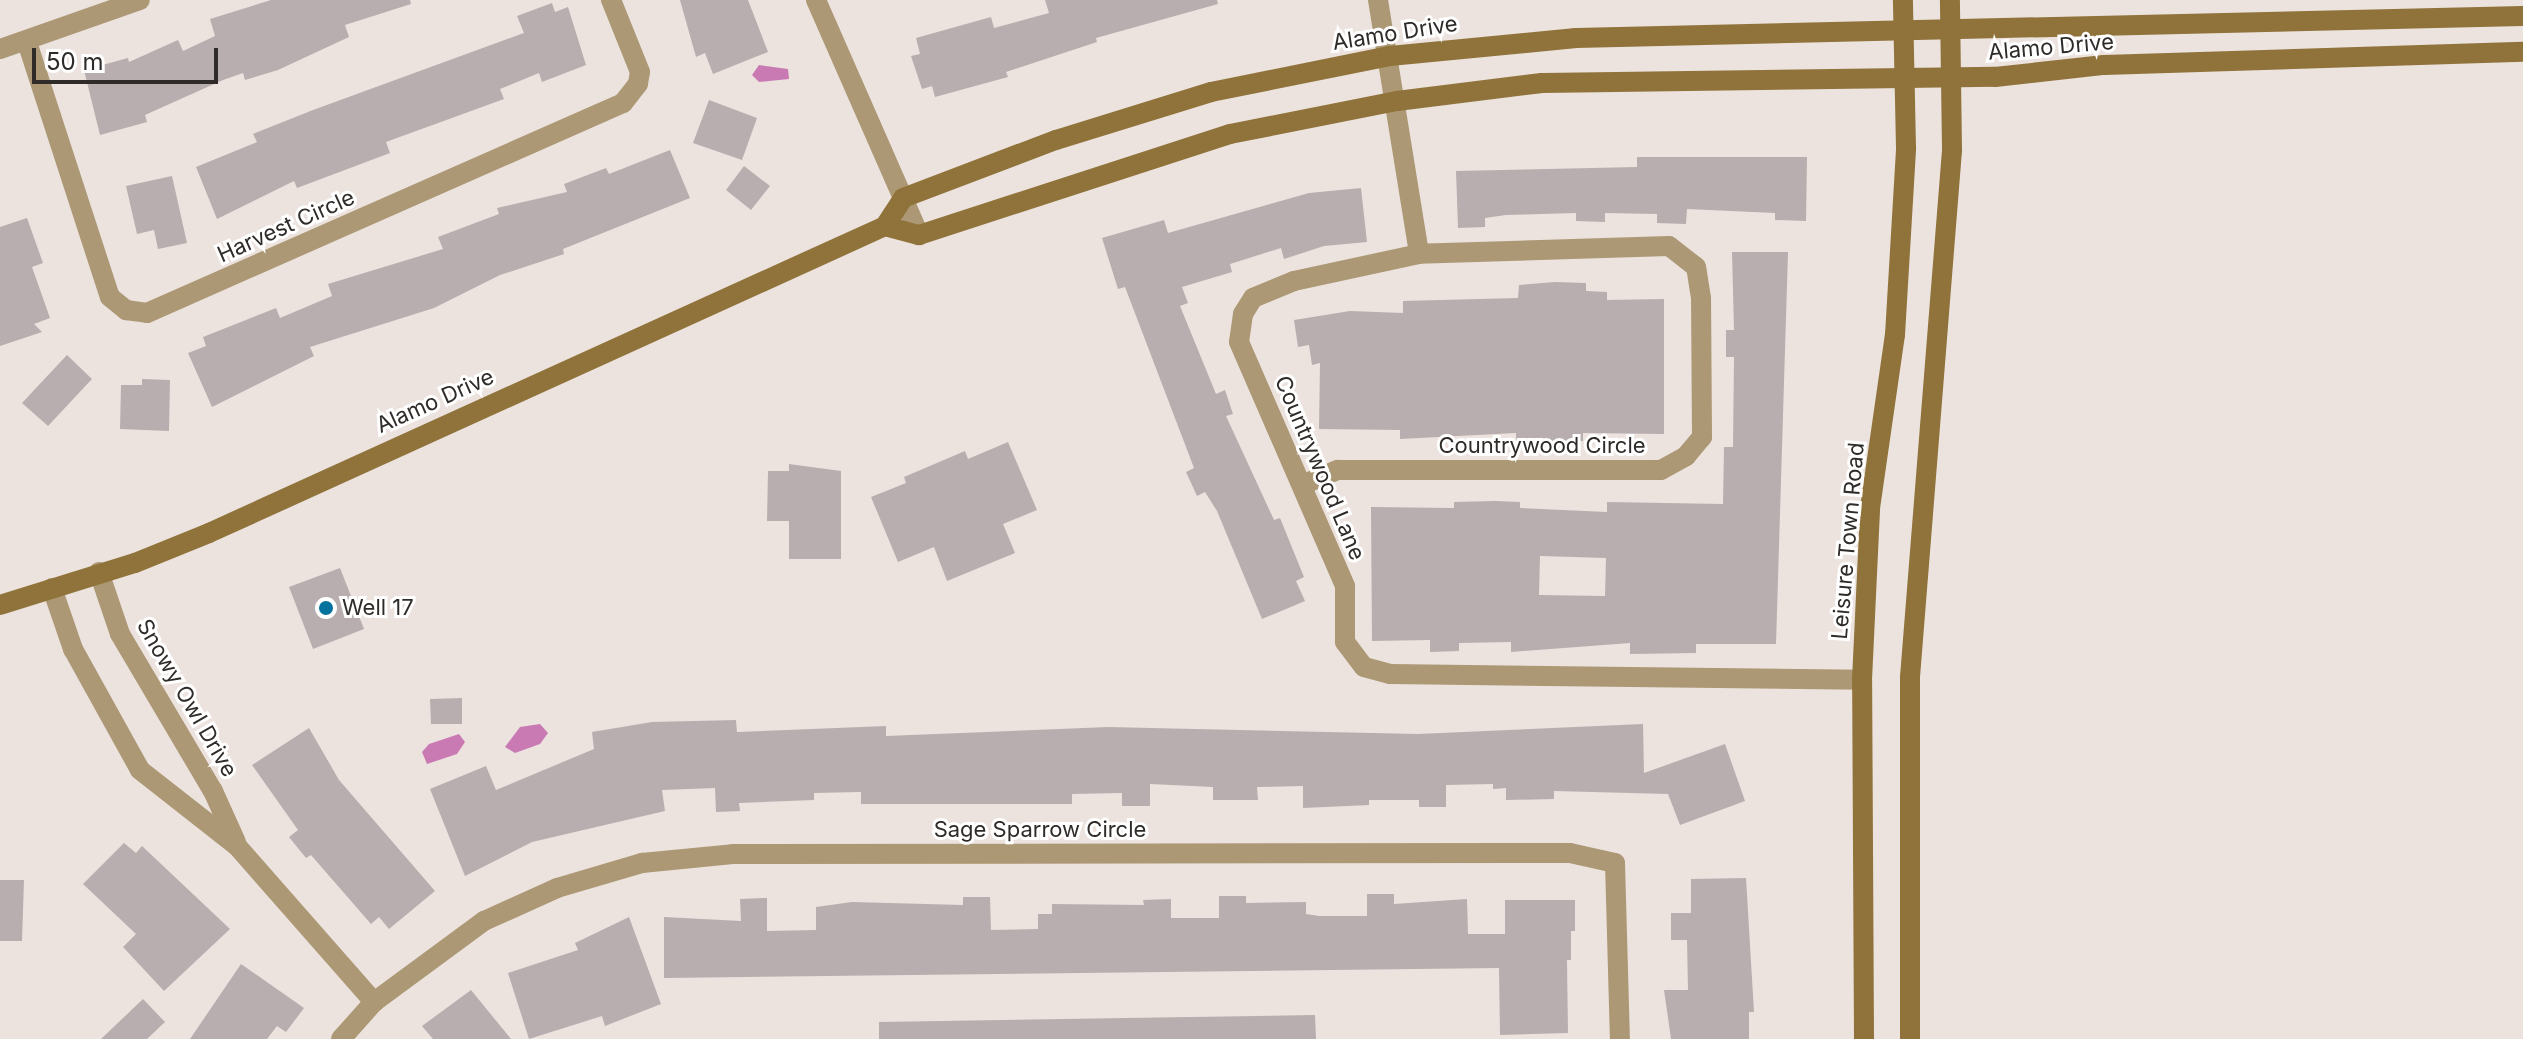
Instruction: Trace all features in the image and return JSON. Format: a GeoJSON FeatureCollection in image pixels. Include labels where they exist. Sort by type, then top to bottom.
{"type":"FeatureCollection","features":[{"type":"Feature","properties":{"kind":"main road","name":"Leisure Town Road"},"geometry":{"type":"LineString","coordinates":[[1864,1039],[1862,680],[1870,508],[1895,335],[1906,148],[1903,0]]}},
{"type":"Feature","properties":{"kind":"main road"},"geometry":{"type":"LineString","coordinates":[[1910,1039],[1910,677],[1952,150],[1950,0]]}},
{"type":"Feature","properties":{"kind":"main road","name":"Alamo Drive"},"geometry":{"type":"LineString","coordinates":[[903,198],[1141,112],[1390,56],[1576,38],[2523,16]]}},
{"type":"Feature","properties":{"kind":"main road","name":"Alamo Drive"},"geometry":{"type":"LineString","coordinates":[[919,235],[1230,134],[1397,101],[1542,83],[1951,77],[2104,65],[2523,52]]}},
{"type":"Feature","properties":{"kind":"main road"},"geometry":{"type":"LineString","coordinates":[[903,198],[885,226],[919,235]]}},
{"type":"Feature","properties":{"kind":"main road","name":"Alamo Drive"},"geometry":{"type":"LineString","coordinates":[[0,605],[209,533],[885,226]]}},
{"type":"Feature","properties":{"kind":"street"},"geometry":{"type":"LineString","coordinates":[[0,49],[140,0]]}},
{"type":"Feature","properties":{"kind":"street","name":"Harvest Circle"},"geometry":{"type":"LineString","coordinates":[[27,42],[110,297],[126,310],[147,313],[623,103],[638,84],[640,72],[611,0]]}},
{"type":"Feature","properties":{"kind":"street"},"geometry":{"type":"LineString","coordinates":[[816,0],[919,235]]}},
{"type":"Feature","properties":{"kind":"street"},"geometry":{"type":"LineString","coordinates":[[1378,0],[1390,56],[1419,254]]}},
{"type":"Feature","properties":{"kind":"street","name":"Countrywood Circle"},"geometry":{"type":"LineString","coordinates":[[1302,485],[1338,470],[1661,470],[1686,456],[1702,437],[1701,298],[1696,267],[1669,246],[1419,254]]}},
{"type":"Feature","properties":{"kind":"street","name":"Countrywood Lane"},"geometry":{"type":"LineString","coordinates":[[1419,254],[1294,281],[1253,298],[1243,314],[1239,342],[1345,586],[1345,642],[1364,667],[1390,674],[1862,680]]}},
{"type":"Feature","properties":{"kind":"street","name":"Snowy Owl Drive"},"geometry":{"type":"LineString","coordinates":[[99,572],[120,634],[213,791],[237,846]]}},
{"type":"Feature","properties":{"kind":"street","name":"Snowy Owl Drive"},"geometry":{"type":"LineString","coordinates":[[52,588],[73,649],[140,770],[237,846],[374,1002]]}},
{"type":"Feature","properties":{"kind":"street","name":"Sage Sparrow Circle"},"geometry":{"type":"LineString","coordinates":[[341,1039],[374,1002],[484,921],[557,888],[642,863],[733,854],[1570,853],[1615,863],[1620,1039]]}},
{"type":"Feature","properties":{"kind":"shaded area"},"geometry":{"type":"Polygon","coordinates":[[[759,65],[788,69],[789,79],[759,82],[752,75],[759,65]]]}},
{"type":"Feature","properties":{"kind":"shaded area"},"geometry":{"type":"Polygon","coordinates":[[[540,724],[548,733],[540,744],[515,753],[505,747],[520,727],[540,724]]]}},
{"type":"Feature","properties":{"kind":"shaded area"},"geometry":{"type":"Polygon","coordinates":[[[459,734],[465,742],[457,754],[427,764],[422,752],[429,744],[459,734]]]}},
{"type":"Feature","properties":{"kind":"building"},"geometry":{"type":"Polygon","coordinates":[[[271,0],[410,0],[411,4],[345,25],[349,37],[278,70],[245,80],[243,73],[223,80],[145,115],[147,122],[100,135],[84,70],[128,58],[129,62],[178,40],[183,51],[215,36],[210,19],[271,0]]]}},
{"type":"Feature","properties":{"kind":"building"},"geometry":{"type":"Polygon","coordinates":[[[680,0],[748,0],[768,52],[713,74],[705,53],[696,57],[680,0]]]}},
{"type":"Feature","properties":{"kind":"building"},"geometry":{"type":"Polygon","coordinates":[[[1045,0],[1217,0],[1218,4],[1096,38],[1097,42],[1006,72],[1008,77],[935,97],[932,86],[922,89],[911,56],[920,54],[916,38],[991,17],[994,28],[1049,13],[1045,0]]]}},
{"type":"Feature","properties":{"kind":"building"},"geometry":{"type":"Polygon","coordinates":[[[552,3],[555,12],[568,7],[586,65],[542,82],[539,73],[500,89],[504,99],[386,142],[390,153],[297,188],[294,181],[217,219],[196,167],[257,142],[253,134],[524,33],[517,16],[552,3]]]}},
{"type":"Feature","properties":{"kind":"building"},"geometry":{"type":"Polygon","coordinates":[[[709,100],[757,118],[742,160],[693,143],[709,100]]]}},
{"type":"Feature","properties":{"kind":"building"},"geometry":{"type":"Polygon","coordinates":[[[670,150],[690,198],[563,249],[564,254],[500,275],[434,308],[310,347],[314,356],[212,407],[188,353],[206,346],[203,337],[276,308],[280,318],[332,296],[328,284],[443,249],[438,237],[499,214],[497,208],[567,192],[564,184],[606,168],[609,174],[670,150]]]}},
{"type":"Feature","properties":{"kind":"building"},"geometry":{"type":"Polygon","coordinates":[[[1637,157],[1807,157],[1806,221],[1775,220],[1775,213],[1687,209],[1686,224],[1657,223],[1657,214],[1605,213],[1605,222],[1576,221],[1576,213],[1506,215],[1485,218],[1485,227],[1458,228],[1456,171],[1637,167],[1637,157]]]}},
{"type":"Feature","properties":{"kind":"building"},"geometry":{"type":"Polygon","coordinates":[[[744,166],[770,186],[751,210],[726,190],[744,166]]]}},
{"type":"Feature","properties":{"kind":"building"},"geometry":{"type":"Polygon","coordinates":[[[172,176],[187,243],[158,249],[154,230],[137,234],[126,186],[172,176]]]}},
{"type":"Feature","properties":{"kind":"building"},"geometry":{"type":"Polygon","coordinates":[[[1361,188],[1367,242],[1324,246],[1284,259],[1281,248],[1230,264],[1232,272],[1182,287],[1188,303],[1180,306],[1216,394],[1225,390],[1233,414],[1226,416],[1274,520],[1280,518],[1304,577],[1296,581],[1305,601],[1262,619],[1217,511],[1205,492],[1197,496],[1186,472],[1194,468],[1125,287],[1118,289],[1102,238],[1164,220],[1168,233],[1309,193],[1361,188]]]}},
{"type":"Feature","properties":{"kind":"building"},"geometry":{"type":"Polygon","coordinates":[[[27,218],[43,263],[32,267],[50,318],[34,324],[42,332],[0,346],[0,227],[27,218]]]}},
{"type":"Feature","properties":{"kind":"building"},"geometry":{"type":"Polygon","coordinates":[[[1732,252],[1788,252],[1776,644],[1696,644],[1696,653],[1630,654],[1630,643],[1511,652],[1511,642],[1459,643],[1459,651],[1430,652],[1430,640],[1372,641],[1371,507],[1454,508],[1454,502],[1495,501],[1520,502],[1520,508],[1607,512],[1607,502],[1723,504],[1724,447],[1733,447],[1734,357],[1726,357],[1726,330],[1734,330],[1732,252]],[[1540,556],[1539,595],[1605,596],[1606,558],[1540,556]]]}},
{"type":"Feature","properties":{"kind":"building"},"geometry":{"type":"Polygon","coordinates":[[[1586,283],[1586,291],[1607,292],[1607,300],[1664,299],[1664,434],[1583,433],[1583,441],[1516,441],[1516,433],[1400,439],[1400,430],[1319,429],[1320,363],[1312,365],[1309,345],[1298,347],[1294,320],[1350,311],[1403,313],[1403,301],[1518,298],[1519,285],[1586,283]]]}},
{"type":"Feature","properties":{"kind":"building"},"geometry":{"type":"Polygon","coordinates":[[[67,355],[92,379],[48,426],[22,403],[67,355]]]}},
{"type":"Feature","properties":{"kind":"building"},"geometry":{"type":"Polygon","coordinates":[[[142,379],[170,380],[169,431],[120,429],[121,385],[142,385],[142,379]]]}},
{"type":"Feature","properties":{"kind":"building"},"geometry":{"type":"Polygon","coordinates":[[[1008,442],[1037,510],[1003,524],[1015,553],[947,581],[934,547],[898,562],[871,497],[906,483],[904,477],[965,451],[968,459],[1008,442]]]}},
{"type":"Feature","properties":{"kind":"building"},"geometry":{"type":"Polygon","coordinates":[[[789,464],[841,471],[841,559],[789,559],[789,521],[767,521],[768,471],[789,471],[789,464]]]}},
{"type":"Feature","properties":{"kind":"building","name":"Well 17"},"geometry":{"type":"Polygon","coordinates":[[[340,568],[364,629],[313,649],[289,587],[340,568]]]}},
{"type":"Feature","properties":{"kind":"building"},"geometry":{"type":"Polygon","coordinates":[[[462,698],[462,724],[431,724],[430,699],[462,698]]]}},
{"type":"Feature","properties":{"kind":"building"},"geometry":{"type":"Polygon","coordinates":[[[736,720],[737,732],[886,726],[886,736],[1108,727],[1418,734],[1643,724],[1644,773],[1725,744],[1745,801],[1680,825],[1668,794],[1554,791],[1554,799],[1506,800],[1506,788],[1493,789],[1493,784],[1446,785],[1446,807],[1419,807],[1419,800],[1369,800],[1369,805],[1303,808],[1303,786],[1257,787],[1258,800],[1213,800],[1213,787],[1150,784],[1150,806],[1122,806],[1122,793],[1072,794],[1072,804],[861,804],[861,792],[814,793],[814,800],[739,803],[740,811],[716,812],[715,788],[662,790],[665,811],[532,842],[465,876],[430,789],[486,766],[496,790],[594,749],[592,732],[652,722],[736,720]]]}},
{"type":"Feature","properties":{"kind":"building"},"geometry":{"type":"Polygon","coordinates":[[[309,728],[339,780],[435,891],[389,929],[379,917],[371,924],[311,855],[306,858],[289,837],[298,830],[252,765],[309,728]]]}},
{"type":"Feature","properties":{"kind":"building"},"geometry":{"type":"Polygon","coordinates":[[[124,843],[136,853],[142,846],[230,929],[164,991],[123,947],[136,934],[83,884],[124,843]]]}},
{"type":"Feature","properties":{"kind":"building"},"geometry":{"type":"Polygon","coordinates":[[[1746,878],[1754,1012],[1749,1012],[1749,1039],[1671,1039],[1664,990],[1688,990],[1687,940],[1671,940],[1671,913],[1691,913],[1691,879],[1746,878]]]}},
{"type":"Feature","properties":{"kind":"building"},"geometry":{"type":"Polygon","coordinates":[[[0,880],[24,880],[22,941],[0,941],[0,880]]]}},
{"type":"Feature","properties":{"kind":"building"},"geometry":{"type":"Polygon","coordinates":[[[1367,894],[1394,894],[1394,904],[1467,899],[1468,934],[1505,934],[1505,900],[1575,900],[1575,931],[1571,931],[1571,960],[1567,960],[1568,1033],[1500,1035],[1499,968],[664,978],[664,917],[741,921],[740,899],[767,898],[767,931],[816,930],[816,907],[852,902],[963,905],[963,897],[990,897],[991,930],[1038,929],[1038,914],[1052,914],[1052,904],[1144,905],[1143,900],[1171,899],[1171,918],[1219,918],[1219,896],[1246,896],[1246,903],[1306,902],[1306,914],[1319,916],[1367,916],[1367,894]]]}},
{"type":"Feature","properties":{"kind":"building"},"geometry":{"type":"Polygon","coordinates":[[[629,917],[661,1004],[605,1026],[602,1016],[529,1039],[508,973],[578,950],[575,943],[629,917]]]}},
{"type":"Feature","properties":{"kind":"building"},"geometry":{"type":"Polygon","coordinates":[[[241,964],[304,1008],[286,1032],[277,1026],[267,1039],[190,1039],[241,964]]]}},
{"type":"Feature","properties":{"kind":"building"},"geometry":{"type":"Polygon","coordinates":[[[471,990],[511,1039],[433,1039],[422,1026],[471,990]]]}},
{"type":"Feature","properties":{"kind":"building"},"geometry":{"type":"Polygon","coordinates":[[[143,999],[165,1022],[147,1039],[101,1039],[143,999]]]}},
{"type":"Feature","properties":{"kind":"building"},"geometry":{"type":"Polygon","coordinates":[[[1315,1015],[1316,1039],[879,1039],[879,1022],[1315,1015]]]}},
{"type":"Feature","properties":{"kind":"place","name":"Well 17"},"geometry":{"type":"Point","coordinates":[326,608]}}]}
